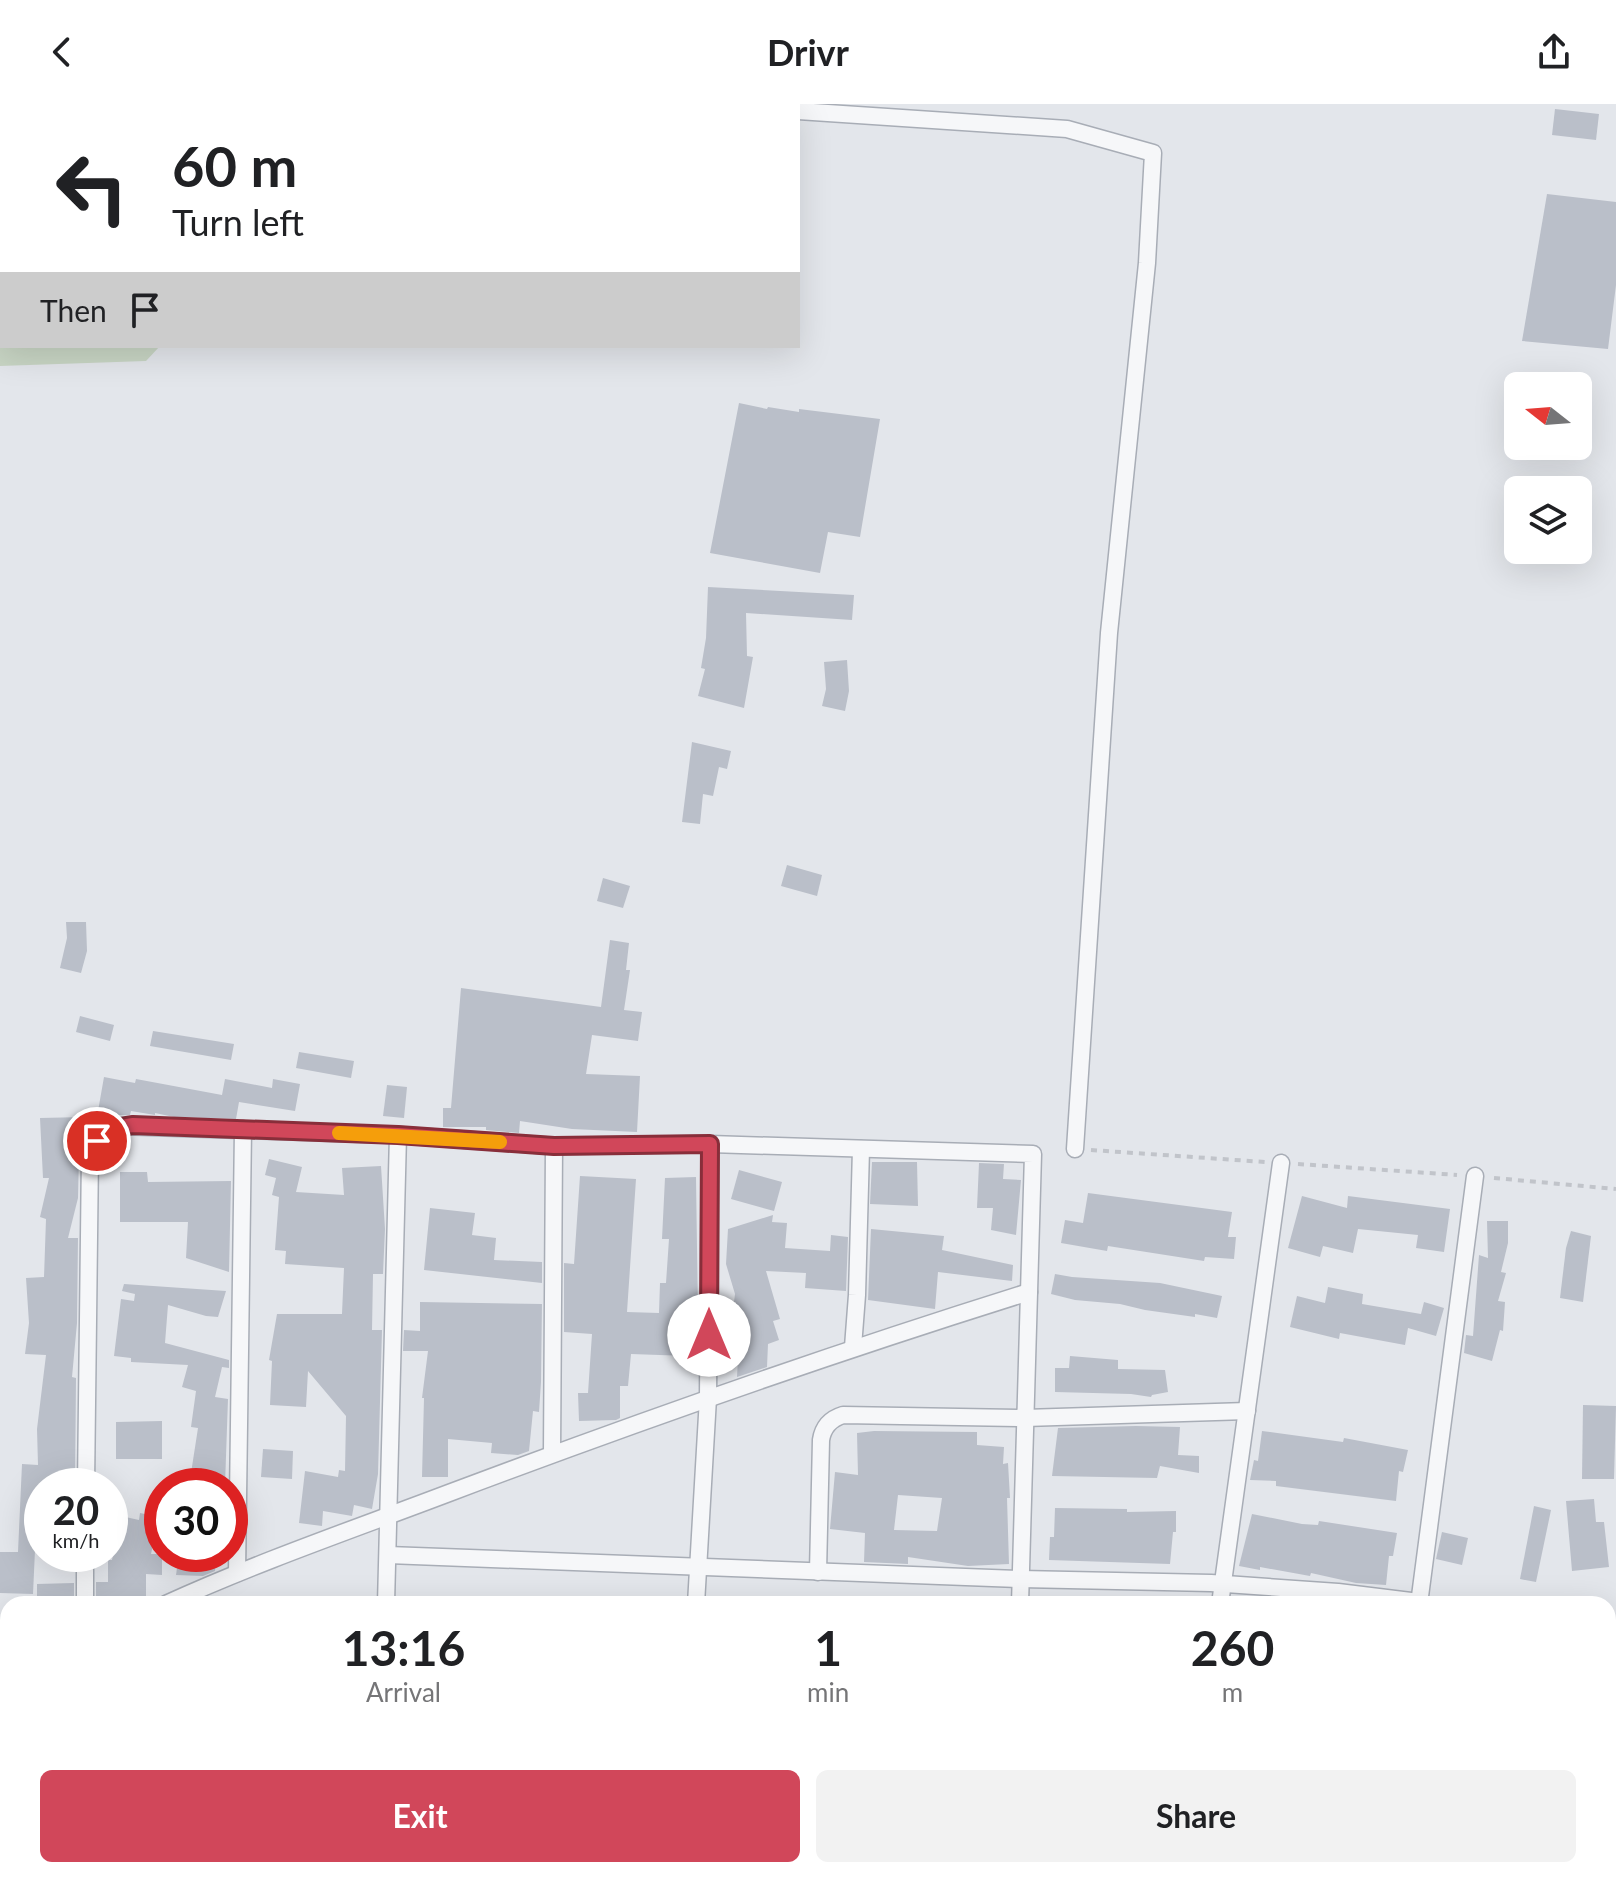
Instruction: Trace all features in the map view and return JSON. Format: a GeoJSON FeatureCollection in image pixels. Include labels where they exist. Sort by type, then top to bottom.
{"type":"FeatureCollection","features":[{"type":"Feature","properties":{"kind":"street"},"geometry":{"type":"LineString","coordinates":[[800,111],[1067,129],[1153,153],[1147,263],[1109,633],[1075,1149]]}},
{"type":"Feature","properties":{"kind":"street"},"geometry":{"type":"LineString","coordinates":[[86,1468],[90,1154],[97,1141],[120,1126],[398,1135],[554,1146],[710,1144],[1033,1154],[1020,1596]]}},
{"type":"Feature","properties":{"kind":"street"},"geometry":{"type":"LineString","coordinates":[[237,1573],[243,1129]]}},
{"type":"Feature","properties":{"kind":"street"},"geometry":{"type":"LineString","coordinates":[[386,1596],[398,1135]]}},
{"type":"Feature","properties":{"kind":"street"},"geometry":{"type":"LineString","coordinates":[[696,1596],[708,1398],[710,1144]]}},
{"type":"Feature","properties":{"kind":"street"},"geometry":{"type":"LineString","coordinates":[[552,1454],[554,1146]]}},
{"type":"Feature","properties":{"kind":"street"},"geometry":{"type":"LineString","coordinates":[[853,1347],[861,1149]]}},
{"type":"Feature","properties":{"kind":"street"},"geometry":{"type":"LineString","coordinates":[[1221,1596],[1281,1163]]}},
{"type":"Feature","properties":{"kind":"street"},"geometry":{"type":"LineString","coordinates":[[1420,1596],[1475,1176]]}},
{"type":"Feature","properties":{"kind":"street"},"geometry":{"type":"LineString","coordinates":[[184,1596],[237,1573],[552,1454],[853,1347],[1029,1292]]}},
{"type":"Feature","properties":{"kind":"street"},"geometry":{"type":"LineString","coordinates":[[818,1572],[821,1440],[830,1421],[843,1415],[1025,1418],[1247,1411]]}},
{"type":"Feature","properties":{"kind":"street"},"geometry":{"type":"LineString","coordinates":[[388,1555],[1223,1584],[1367,1596]]}},
{"type":"Feature","properties":{"kind":"street"},"geometry":{"type":"LineString","coordinates":[[85,1572],[85,1596]]}},
{"type":"Feature","properties":{"kind":"path"},"geometry":{"type":"LineString","coordinates":[[1075,1149],[1475,1176],[1616,1189]]}},
{"type":"Feature","properties":{"kind":"green space"},"geometry":{"type":"Polygon","coordinates":[[[0,348],[158,348],[146,361],[0,366],[0,348]]]}},
{"type":"Feature","properties":{"kind":"building"},"geometry":{"type":"Polygon","coordinates":[[[1555,109],[1599,114],[1596,140],[1552,135],[1555,109]]]}},
{"type":"Feature","properties":{"kind":"building"},"geometry":{"type":"Polygon","coordinates":[[[1547,194],[1616,202],[1616,285],[1608,349],[1522,341],[1547,194]]]}},
{"type":"Feature","properties":{"kind":"building"},"geometry":{"type":"Polygon","coordinates":[[[739,403],[767,409],[799,412],[799,409],[880,419],[860,537],[828,532],[820,573],[710,553],[739,403]]]}},
{"type":"Feature","properties":{"kind":"building"},"geometry":{"type":"Polygon","coordinates":[[[708,587],[854,595],[852,620],[746,613],[747,656],[753,657],[744,708],[698,696],[705,669],[701,668],[708,587]]]}},
{"type":"Feature","properties":{"kind":"building"},"geometry":{"type":"Polygon","coordinates":[[[847,660],[849,691],[845,711],[822,706],[826,689],[824,662],[847,660]]]}},
{"type":"Feature","properties":{"kind":"building"},"geometry":{"type":"Polygon","coordinates":[[[692,742],[731,751],[727,769],[719,767],[713,796],[703,794],[700,824],[682,822],[692,742]]]}},
{"type":"Feature","properties":{"kind":"building"},"geometry":{"type":"Polygon","coordinates":[[[787,865],[822,875],[817,896],[781,886],[787,865]]]}},
{"type":"Feature","properties":{"kind":"building"},"geometry":{"type":"Polygon","coordinates":[[[603,878],[630,886],[623,908],[597,901],[603,878]]]}},
{"type":"Feature","properties":{"kind":"building"},"geometry":{"type":"Polygon","coordinates":[[[66,922],[86,922],[87,951],[81,973],[60,968],[67,938],[66,922]]]}},
{"type":"Feature","properties":{"kind":"building"},"geometry":{"type":"Polygon","coordinates":[[[610,940],[629,943],[626,970],[630,970],[624,1010],[642,1012],[638,1041],[592,1035],[586,1074],[640,1076],[637,1132],[572,1129],[520,1121],[519,1133],[486,1130],[486,1127],[443,1127],[443,1108],[451,1108],[461,988],[601,1007],[610,940]]]}},
{"type":"Feature","properties":{"kind":"building"},"geometry":{"type":"Polygon","coordinates":[[[80,1016],[114,1025],[110,1041],[76,1032],[80,1016]]]}},
{"type":"Feature","properties":{"kind":"building"},"geometry":{"type":"Polygon","coordinates":[[[153,1031],[234,1044],[231,1060],[150,1046],[153,1031]]]}},
{"type":"Feature","properties":{"kind":"building"},"geometry":{"type":"Polygon","coordinates":[[[299,1052],[354,1061],[351,1078],[296,1068],[299,1052]]]}},
{"type":"Feature","properties":{"kind":"building"},"geometry":{"type":"Polygon","coordinates":[[[104,1077],[135,1083],[136,1079],[222,1095],[225,1079],[272,1088],[273,1079],[300,1084],[295,1111],[239,1102],[236,1119],[174,1117],[131,1111],[130,1115],[119,1115],[98,1111],[104,1077]]]}},
{"type":"Feature","properties":{"kind":"building"},"geometry":{"type":"Polygon","coordinates":[[[387,1085],[407,1087],[404,1118],[383,1116],[387,1085]]]}},
{"type":"Feature","properties":{"kind":"building"},"geometry":{"type":"Polygon","coordinates":[[[84,1117],[85,1141],[79,1154],[78,1198],[68,1238],[78,1238],[77,1323],[72,1377],[76,1378],[75,1468],[24,1468],[24,1572],[34,1572],[33,1594],[0,1593],[0,1552],[18,1552],[22,1464],[38,1465],[37,1429],[46,1355],[25,1354],[29,1323],[26,1278],[44,1277],[46,1219],[40,1217],[49,1178],[43,1178],[40,1118],[84,1117]]]}},
{"type":"Feature","properties":{"kind":"building"},"geometry":{"type":"Polygon","coordinates":[[[269,1159],[302,1167],[296,1192],[344,1195],[342,1168],[381,1166],[385,1229],[383,1274],[373,1274],[372,1330],[382,1330],[378,1474],[372,1509],[354,1505],[352,1516],[323,1511],[322,1526],[299,1523],[305,1471],[338,1477],[339,1470],[345,1471],[346,1416],[308,1371],[306,1407],[270,1405],[272,1361],[269,1360],[277,1314],[342,1314],[344,1268],[285,1264],[286,1251],[275,1250],[279,1197],[272,1195],[276,1178],[265,1175],[269,1159]]]}},
{"type":"Feature","properties":{"kind":"building"},"geometry":{"type":"Polygon","coordinates":[[[872,1162],[917,1162],[918,1206],[870,1204],[872,1162]]]}},
{"type":"Feature","properties":{"kind":"building"},"geometry":{"type":"Polygon","coordinates":[[[979,1163],[1004,1164],[1003,1179],[1021,1180],[1016,1235],[991,1230],[993,1208],[977,1208],[979,1163]]]}},
{"type":"Feature","properties":{"kind":"building"},"geometry":{"type":"Polygon","coordinates":[[[739,1170],[782,1182],[774,1211],[731,1199],[739,1170]]]}},
{"type":"Feature","properties":{"kind":"building"},"geometry":{"type":"Polygon","coordinates":[[[120,1172],[147,1172],[148,1182],[231,1181],[229,1272],[186,1258],[188,1222],[120,1222],[120,1172]]]}},
{"type":"Feature","properties":{"kind":"building"},"geometry":{"type":"Polygon","coordinates":[[[580,1176],[636,1179],[627,1312],[659,1313],[660,1283],[666,1283],[669,1239],[662,1239],[665,1178],[696,1177],[698,1316],[690,1316],[688,1356],[631,1354],[628,1386],[620,1386],[620,1418],[616,1420],[579,1421],[578,1393],[588,1393],[592,1334],[564,1332],[564,1263],[574,1264],[580,1176]]]}},
{"type":"Feature","properties":{"kind":"building"},"geometry":{"type":"Polygon","coordinates":[[[1088,1193],[1232,1212],[1228,1237],[1236,1237],[1234,1259],[1205,1257],[1204,1261],[1108,1246],[1107,1251],[1061,1243],[1065,1220],[1083,1223],[1088,1193]]]}},
{"type":"Feature","properties":{"kind":"building"},"geometry":{"type":"Polygon","coordinates":[[[1302,1196],[1347,1208],[1348,1196],[1450,1209],[1444,1252],[1416,1248],[1418,1235],[1358,1229],[1353,1253],[1323,1246],[1320,1257],[1288,1248],[1302,1196]]]}},
{"type":"Feature","properties":{"kind":"building"},"geometry":{"type":"Polygon","coordinates":[[[430,1208],[475,1213],[472,1235],[496,1238],[494,1260],[542,1262],[542,1283],[424,1270],[430,1208]]]}},
{"type":"Feature","properties":{"kind":"building"},"geometry":{"type":"Polygon","coordinates":[[[773,1215],[772,1222],[787,1223],[785,1248],[830,1251],[831,1235],[848,1237],[846,1291],[805,1288],[806,1273],[766,1271],[780,1319],[773,1321],[779,1340],[768,1344],[767,1367],[737,1377],[738,1359],[734,1345],[736,1302],[726,1264],[728,1229],[773,1215]]]}},
{"type":"Feature","properties":{"kind":"building"},"geometry":{"type":"Polygon","coordinates":[[[1487,1221],[1508,1221],[1508,1243],[1501,1272],[1506,1273],[1498,1301],[1505,1302],[1503,1331],[1500,1330],[1492,1361],[1464,1353],[1466,1335],[1473,1336],[1479,1255],[1488,1258],[1487,1221]]]}},
{"type":"Feature","properties":{"kind":"building"},"geometry":{"type":"Polygon","coordinates":[[[871,1229],[944,1236],[942,1250],[1013,1265],[1012,1281],[938,1272],[935,1309],[868,1300],[871,1229]]]}},
{"type":"Feature","properties":{"kind":"building"},"geometry":{"type":"Polygon","coordinates":[[[1571,1231],[1591,1236],[1583,1302],[1560,1298],[1571,1231]]]}},
{"type":"Feature","properties":{"kind":"building"},"geometry":{"type":"Polygon","coordinates":[[[1055,1274],[1160,1283],[1222,1296],[1217,1318],[1195,1314],[1195,1317],[1051,1294],[1055,1274]]]}},
{"type":"Feature","properties":{"kind":"building"},"geometry":{"type":"Polygon","coordinates":[[[124,1284],[226,1291],[218,1317],[168,1305],[165,1343],[229,1360],[229,1368],[222,1367],[215,1397],[228,1399],[226,1468],[192,1468],[198,1428],[191,1427],[196,1391],[182,1387],[188,1365],[131,1362],[131,1358],[114,1356],[121,1299],[134,1301],[135,1294],[122,1291],[124,1284]]]}},
{"type":"Feature","properties":{"kind":"building"},"geometry":{"type":"Polygon","coordinates":[[[1328,1287],[1363,1294],[1362,1304],[1421,1314],[1424,1302],[1444,1308],[1436,1336],[1408,1328],[1405,1345],[1340,1333],[1339,1339],[1290,1327],[1297,1296],[1325,1303],[1328,1287]]]}},
{"type":"Feature","properties":{"kind":"building"},"geometry":{"type":"Polygon","coordinates":[[[420,1302],[542,1304],[539,1412],[533,1411],[529,1451],[518,1455],[491,1453],[492,1443],[448,1439],[448,1477],[422,1477],[422,1398],[428,1351],[403,1351],[404,1330],[420,1331],[420,1302]]]}},
{"type":"Feature","properties":{"kind":"building"},"geometry":{"type":"Polygon","coordinates":[[[1070,1356],[1118,1360],[1118,1369],[1165,1370],[1168,1392],[1151,1397],[1055,1392],[1055,1368],[1069,1368],[1070,1356]]]}},
{"type":"Feature","properties":{"kind":"building"},"geometry":{"type":"Polygon","coordinates":[[[1583,1405],[1616,1406],[1614,1479],[1582,1479],[1583,1405]]]}},
{"type":"Feature","properties":{"kind":"building"},"geometry":{"type":"Polygon","coordinates":[[[162,1421],[162,1459],[116,1459],[116,1422],[162,1421]]]}},
{"type":"Feature","properties":{"kind":"building"},"geometry":{"type":"Polygon","coordinates":[[[1180,1427],[1178,1455],[1199,1456],[1199,1473],[1160,1466],[1157,1478],[1052,1476],[1058,1428],[1180,1427]]]}},
{"type":"Feature","properties":{"kind":"building"},"geometry":{"type":"Polygon","coordinates":[[[1262,1431],[1343,1442],[1344,1438],[1408,1450],[1403,1472],[1399,1471],[1396,1501],[1276,1486],[1276,1481],[1250,1480],[1254,1460],[1258,1461],[1262,1431]]]}},
{"type":"Feature","properties":{"kind":"building"},"geometry":{"type":"Polygon","coordinates":[[[977,1432],[977,1445],[1004,1447],[1003,1464],[1008,1463],[1010,1498],[1007,1498],[1009,1564],[968,1566],[908,1557],[908,1564],[864,1562],[865,1533],[830,1529],[835,1472],[858,1475],[857,1433],[977,1432]],[[898,1495],[894,1530],[937,1531],[942,1498],[898,1495]]]}},
{"type":"Feature","properties":{"kind":"building"},"geometry":{"type":"Polygon","coordinates":[[[263,1449],[293,1451],[292,1479],[261,1477],[263,1449]]]}},
{"type":"Feature","properties":{"kind":"building"},"geometry":{"type":"Polygon","coordinates":[[[1594,1499],[1596,1522],[1604,1522],[1609,1567],[1572,1571],[1566,1501],[1594,1499]]]}},
{"type":"Feature","properties":{"kind":"building"},"geometry":{"type":"Polygon","coordinates":[[[1534,1506],[1551,1510],[1536,1582],[1520,1579],[1534,1506]]]}},
{"type":"Feature","properties":{"kind":"building"},"geometry":{"type":"Polygon","coordinates":[[[1055,1508],[1176,1511],[1170,1564],[1049,1560],[1055,1508]]]}},
{"type":"Feature","properties":{"kind":"building"},"geometry":{"type":"Polygon","coordinates":[[[140,1513],[144,1514],[144,1572],[162,1572],[162,1575],[146,1574],[146,1596],[96,1596],[96,1582],[108,1582],[108,1572],[128,1572],[128,1518],[139,1520],[140,1513]]]}},
{"type":"Feature","properties":{"kind":"building"},"geometry":{"type":"Polygon","coordinates":[[[1252,1514],[1302,1524],[1318,1525],[1319,1521],[1397,1533],[1393,1556],[1389,1556],[1386,1585],[1239,1566],[1252,1514]]]}},
{"type":"Feature","properties":{"kind":"building"},"geometry":{"type":"Polygon","coordinates":[[[1442,1532],[1468,1538],[1462,1565],[1436,1559],[1442,1532]]]}},
{"type":"Feature","properties":{"kind":"building"},"geometry":{"type":"Polygon","coordinates":[[[176,1572],[213,1572],[203,1576],[176,1575],[176,1572]]]}},
{"type":"Feature","properties":{"kind":"building"},"geometry":{"type":"Polygon","coordinates":[[[74,1583],[74,1596],[37,1596],[37,1584],[74,1583]]]}},
{"type":"Feature","properties":{"kind":"slow traffic"},"geometry":{"type":"LineString","coordinates":[[339,1133],[500,1142]]}},
{"type":"Feature","properties":{"kind":"route"},"geometry":{"type":"LineString","coordinates":[[97,1141],[120,1126],[133,1125],[398,1135],[554,1146],[710,1144],[709,1335]]}}]}
